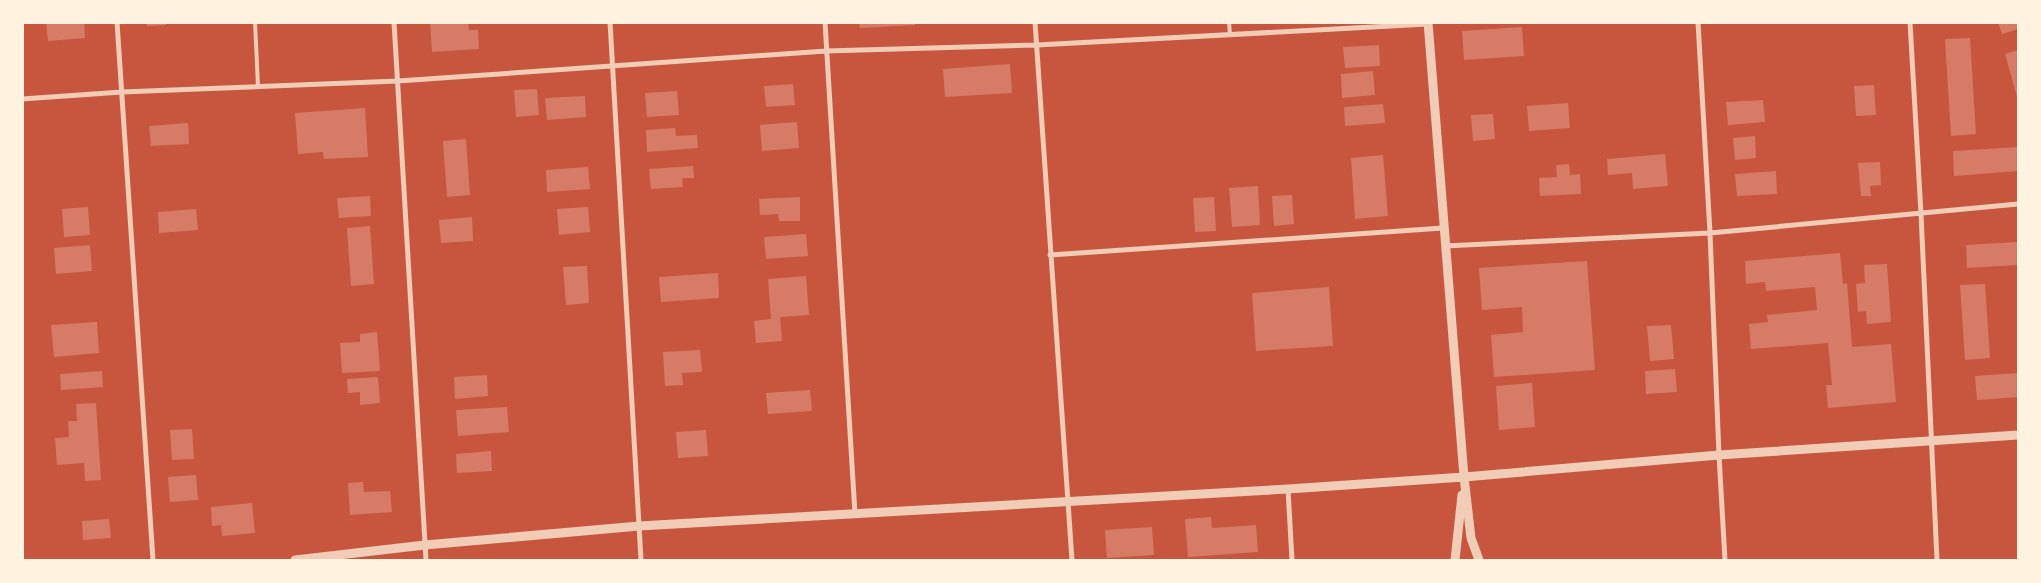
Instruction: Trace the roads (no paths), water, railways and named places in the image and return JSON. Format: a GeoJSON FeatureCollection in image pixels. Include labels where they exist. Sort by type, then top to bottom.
{"type":"FeatureCollection","features":[{"type":"Feature","properties":{"kind":"street"},"geometry":{"type":"LineString","coordinates":[[117,22],[153,560]]}},
{"type":"Feature","properties":{"kind":"street"},"geometry":{"type":"LineString","coordinates":[[394,22],[426,560]]}},
{"type":"Feature","properties":{"kind":"street"},"geometry":{"type":"LineString","coordinates":[[610,22],[641,560]]}},
{"type":"Feature","properties":{"kind":"street"},"geometry":{"type":"LineString","coordinates":[[825,22],[855,514]]}},
{"type":"Feature","properties":{"kind":"street"},"geometry":{"type":"LineString","coordinates":[[1035,22],[1072,560]]}},
{"type":"Feature","properties":{"kind":"street"},"geometry":{"type":"LineString","coordinates":[[1698,22],[1710,234],[1719,455],[1726,560]]}},
{"type":"Feature","properties":{"kind":"street"},"geometry":{"type":"LineString","coordinates":[[1910,22],[1937,560]]}},
{"type":"Feature","properties":{"kind":"street"},"geometry":{"type":"LineString","coordinates":[[22,99],[122,92],[398,81],[826,51],[1037,45],[1428,23],[1464,477],[1471,538],[1479,560]]}},
{"type":"Feature","properties":{"kind":"street"},"geometry":{"type":"LineString","coordinates":[[1445,246],[1710,234],[2018,204]]}},
{"type":"Feature","properties":{"kind":"street"},"geometry":{"type":"LineString","coordinates":[[1050,255],[1444,228]]}},
{"type":"Feature","properties":{"kind":"street"},"geometry":{"type":"LineString","coordinates":[[295,560],[425,545],[639,526],[1288,489],[1464,477],[1719,455],[2018,435]]}},
{"type":"Feature","properties":{"kind":"street"},"geometry":{"type":"LineString","coordinates":[[1455,560],[1464,477]]}},
{"type":"Feature","properties":{"kind":"street"},"geometry":{"type":"LineString","coordinates":[[1288,489],[1292,560]]}},
{"type":"Feature","properties":{"kind":"lane"},"geometry":{"type":"LineString","coordinates":[[255,22],[258,86]]}},
{"type":"Feature","properties":{"kind":"lane"},"geometry":{"type":"LineString","coordinates":[[1229,22],[1230,35]]}}]}
